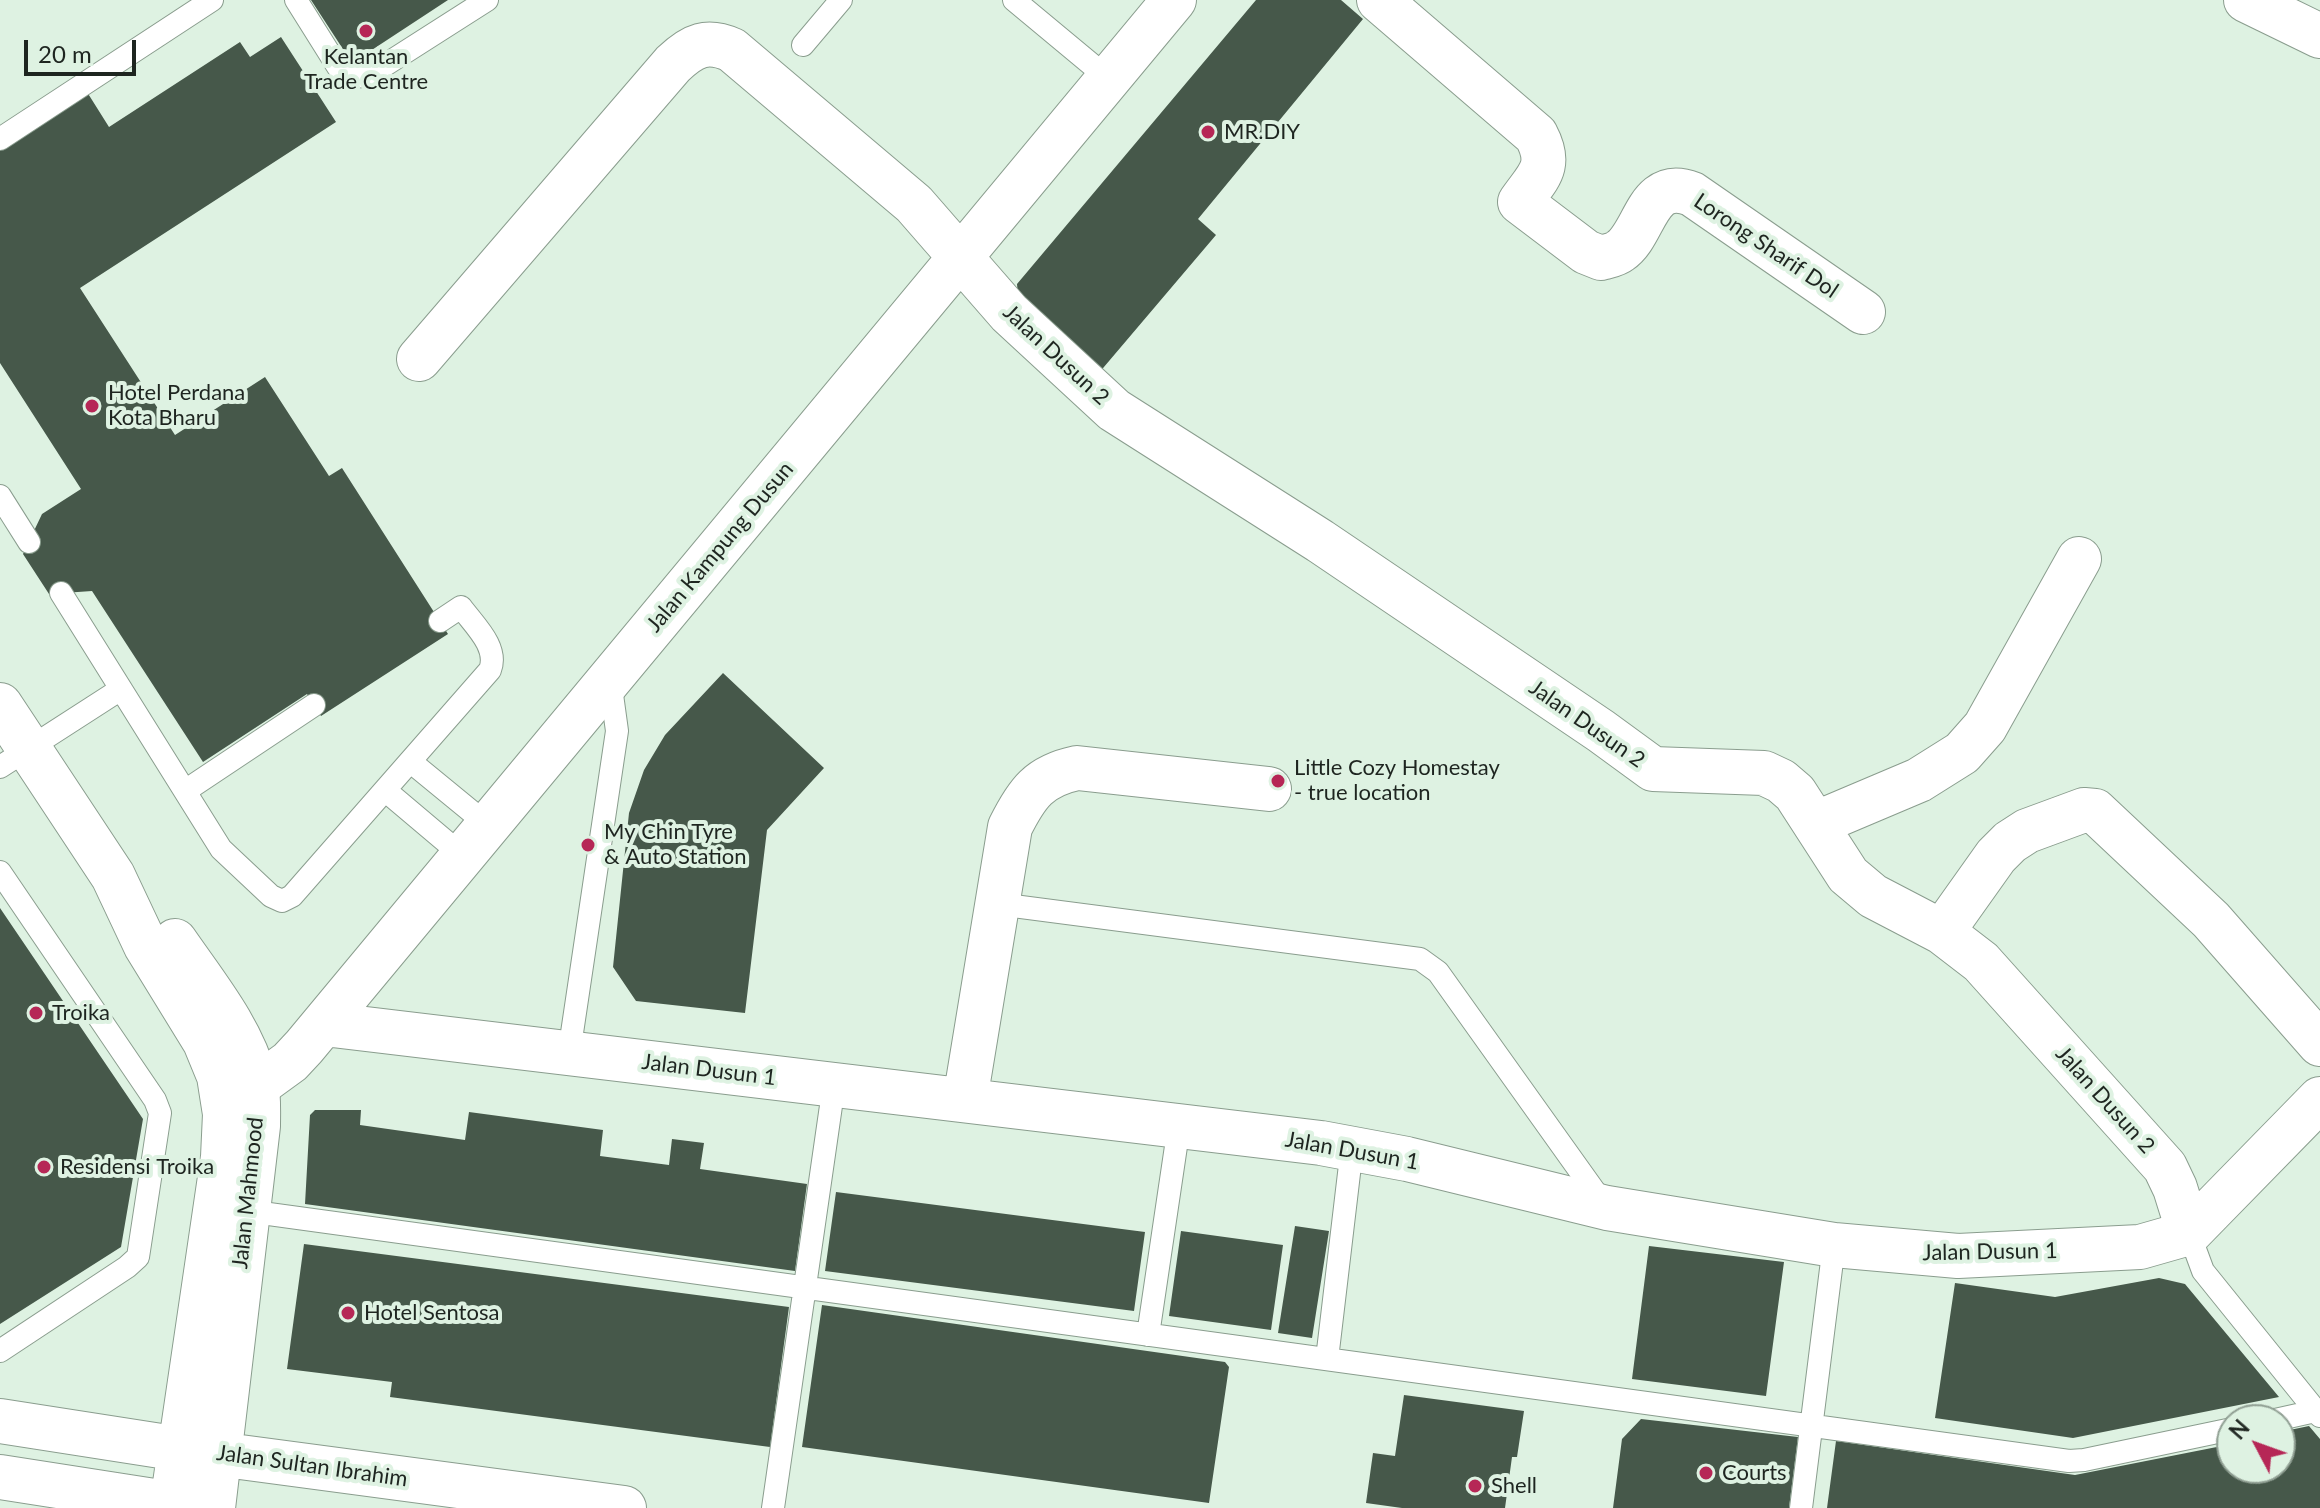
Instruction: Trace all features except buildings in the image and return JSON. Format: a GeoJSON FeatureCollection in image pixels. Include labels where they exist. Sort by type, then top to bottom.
{"type":"FeatureCollection","features":[{"type":"Feature","properties":{"kind":"street","name":"Jalan Kampung Dusun"},"geometry":{"type":"LineString","coordinates":[[257,1086],[290,1062],[324,1024],[1174,0]]}},
{"type":"Feature","properties":{"kind":"street","name":"Lorong Sharif Dol"},"geometry":{"type":"LineString","coordinates":[[1379,0],[1536,135],[1545,152],[1542,171],[1520,202],[1586,252],[1601,258],[1621,251],[1657,199],[1667,192],[1680,189],[1692,194],[1863,312]]}},
{"type":"Feature","properties":{"kind":"street"},"geometry":{"type":"LineString","coordinates":[[2246,0],[2320,36]]}},
{"type":"Feature","properties":{"kind":"street","name":"Jalan Dusun 2"},"geometry":{"type":"LineString","coordinates":[[419,359],[685,52],[699,44],[717,43],[732,50],[914,204],[1009,313],[1114,410],[1320,541],[1601,731],[1647,766],[1665,772],[1764,773],[1788,786],[1858,885],[1942,932],[1995,976],[2165,1167],[2189,1233]]}},
{"type":"Feature","properties":{"kind":"street"},"geometry":{"type":"LineString","coordinates":[[1815,824],[1919,780],[1962,753],[1985,727],[2079,559]]}},
{"type":"Feature","properties":{"kind":"street","name":"Jalan Mahmood"},"geometry":{"type":"LineString","coordinates":[[0,705],[14,758],[113,876],[173,938],[220,1006],[244,1048],[257,1086],[258,1126],[247,1211],[200,1451]]}},
{"type":"Feature","properties":{"kind":"street"},"geometry":{"type":"LineString","coordinates":[[965,1100],[1010,827],[1020,806],[1034,788],[1054,773],[1077,768],[1269,789]]}},
{"type":"Feature","properties":{"kind":"street"},"geometry":{"type":"LineString","coordinates":[[1942,932],[1996,856],[2010,842],[2027,831],[2084,810],[2095,811],[2211,920],[2320,1044]]}},
{"type":"Feature","properties":{"kind":"street","name":"Jalan Mahmood"},"geometry":{"type":"LineString","coordinates":[[113,876],[146,946],[205,1042],[219,1076],[225,1114],[194,1507]]}},
{"type":"Feature","properties":{"kind":"street","name":"Jalan Dusun 1"},"geometry":{"type":"LineString","coordinates":[[324,1024],[1352,1148],[1607,1208],[1834,1245],[1958,1256],[2140,1247],[2189,1233],[2320,1099]]}},
{"type":"Feature","properties":{"kind":"street","name":"Jalan Sultan Ibrahim"},"geometry":{"type":"LineString","coordinates":[[0,1421],[624,1508]]}},
{"type":"Feature","properties":{"kind":"street"},"geometry":{"type":"LineString","coordinates":[[10,1484],[194,1507]]}},
{"type":"Feature","properties":{"kind":"lane"},"geometry":{"type":"LineString","coordinates":[[0,139],[212,0]]}},
{"type":"Feature","properties":{"kind":"lane"},"geometry":{"type":"LineString","coordinates":[[296,0],[338,67],[346,74],[362,78],[487,0]]}},
{"type":"Feature","properties":{"kind":"lane"},"geometry":{"type":"LineString","coordinates":[[803,45],[841,0]]}},
{"type":"Feature","properties":{"kind":"lane"},"geometry":{"type":"LineString","coordinates":[[1014,0],[1109,79]]}},
{"type":"Feature","properties":{"kind":"lane"},"geometry":{"type":"LineString","coordinates":[[0,496],[29,542]]}},
{"type":"Feature","properties":{"kind":"lane"},"geometry":{"type":"LineString","coordinates":[[61,593],[231,861],[271,896],[282,901],[292,896],[483,680],[493,660],[491,650],[461,607],[440,621]]}},
{"type":"Feature","properties":{"kind":"lane"},"geometry":{"type":"LineString","coordinates":[[569,1053],[617,731],[610,680]]}},
{"type":"Feature","properties":{"kind":"lane"},"geometry":{"type":"LineString","coordinates":[[14,758],[121,689]]}},
{"type":"Feature","properties":{"kind":"lane"},"geometry":{"type":"LineString","coordinates":[[185,791],[314,705]]}},
{"type":"Feature","properties":{"kind":"lane"},"geometry":{"type":"LineString","coordinates":[[411,762],[476,841]]}},
{"type":"Feature","properties":{"kind":"lane"},"geometry":{"type":"LineString","coordinates":[[386,791],[476,841]]}},
{"type":"Feature","properties":{"kind":"lane"},"geometry":{"type":"LineString","coordinates":[[0,872],[155,1100],[160,1113],[138,1257],[0,1351]]}},
{"type":"Feature","properties":{"kind":"lane"},"geometry":{"type":"LineString","coordinates":[[998,904],[1420,959],[1438,972],[1607,1208]]}},
{"type":"Feature","properties":{"kind":"lane"},"geometry":{"type":"LineString","coordinates":[[773,1508],[834,1085]]}},
{"type":"Feature","properties":{"kind":"lane"},"geometry":{"type":"LineString","coordinates":[[1148,1335],[1179,1126]]}},
{"type":"Feature","properties":{"kind":"lane"},"geometry":{"type":"LineString","coordinates":[[1327,1359],[1352,1148]]}},
{"type":"Feature","properties":{"kind":"lane"},"geometry":{"type":"LineString","coordinates":[[247,1211],[2069,1461],[2216,1432]]}},
{"type":"Feature","properties":{"kind":"lane"},"geometry":{"type":"LineString","coordinates":[[2189,1233],[2203,1271],[2319,1412],[2296,1416]]}},
{"type":"Feature","properties":{"kind":"lane"},"geometry":{"type":"LineString","coordinates":[[1801,1508],[1834,1245]]}},
{"type":"Feature","properties":{"kind":"place","name":"Kelantan Trade Centre"},"geometry":{"type":"Point","coordinates":[366,31]}},
{"type":"Feature","properties":{"kind":"place","name":"MR.DIY"},"geometry":{"type":"Point","coordinates":[1208,132]}},
{"type":"Feature","properties":{"kind":"place","name":"Hotel Perdana Kota Bharu"},"geometry":{"type":"Point","coordinates":[92,406]}},
{"type":"Feature","properties":{"kind":"place","name":"Little Cozy Homestay - true location"},"geometry":{"type":"Point","coordinates":[1278,781]}},
{"type":"Feature","properties":{"kind":"place","name":"My Chin Tyre & Auto Station"},"geometry":{"type":"Point","coordinates":[588,845]}},
{"type":"Feature","properties":{"kind":"place","name":"Troika"},"geometry":{"type":"Point","coordinates":[36,1013]}},
{"type":"Feature","properties":{"kind":"place","name":"Residensi Troika"},"geometry":{"type":"Point","coordinates":[44,1167]}},
{"type":"Feature","properties":{"kind":"place","name":"Hotel Sentosa"},"geometry":{"type":"Point","coordinates":[348,1313]}},
{"type":"Feature","properties":{"kind":"place","name":"Courts"},"geometry":{"type":"Point","coordinates":[1706,1473]}},
{"type":"Feature","properties":{"kind":"place","name":"Shell"},"geometry":{"type":"Point","coordinates":[1475,1486]}}]}
